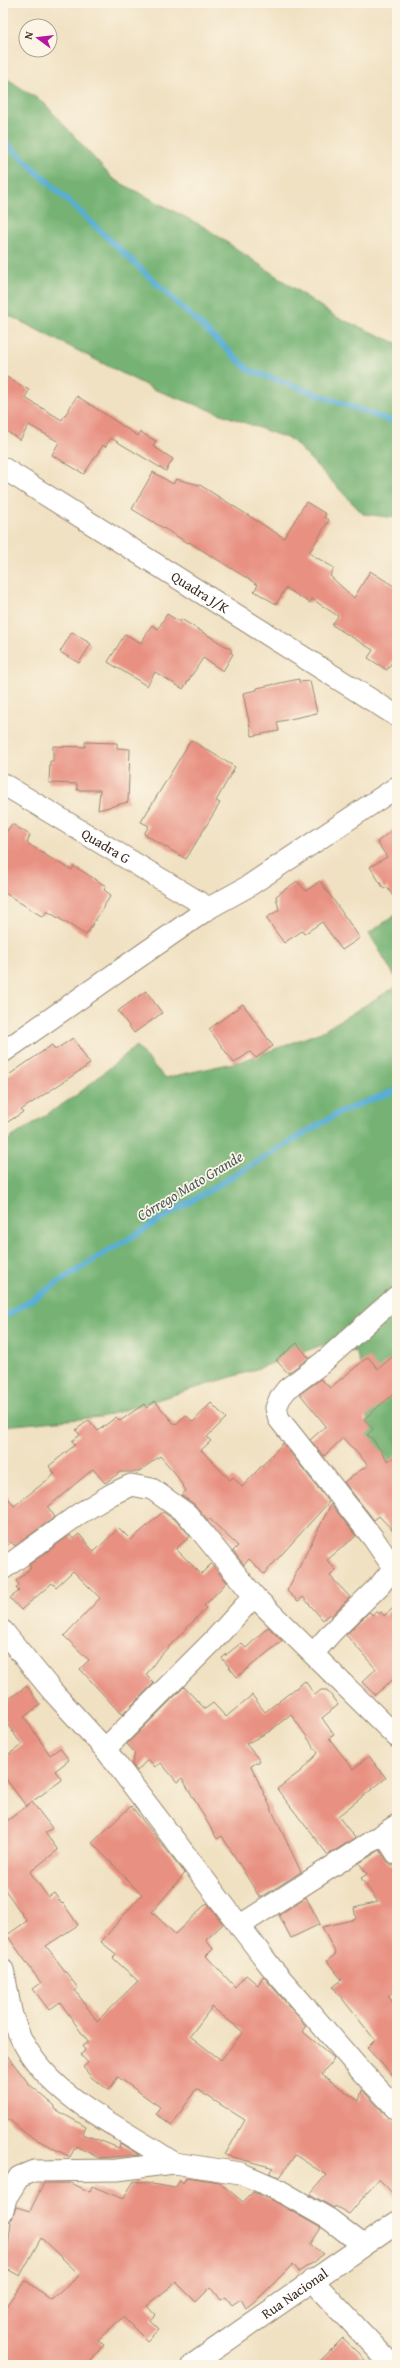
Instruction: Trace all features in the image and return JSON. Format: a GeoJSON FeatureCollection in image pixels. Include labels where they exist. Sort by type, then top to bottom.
{"type":"FeatureCollection","features":[{"type":"Feature","properties":{"kind":"street","name":"Quadra J/K"},"geometry":{"type":"LineString","coordinates":[[3,468],[397,716]]}},
{"type":"Feature","properties":{"kind":"street","name":"Quadra G"},"geometry":{"type":"LineString","coordinates":[[3,784],[209,908]]}},
{"type":"Feature","properties":{"kind":"street"},"geometry":{"type":"LineString","coordinates":[[3,1052],[209,908],[247,887],[397,787]]}},
{"type":"Feature","properties":{"kind":"street"},"geometry":{"type":"LineString","coordinates":[[313,1654],[332,1632],[380,1585],[395,1566],[279,1419],[276,1408],[280,1398],[287,1389],[322,1363],[397,1296]]}},
{"type":"Feature","properties":{"kind":"street"},"geometry":{"type":"LineString","coordinates":[[3,1569],[79,1514],[112,1494],[131,1485],[142,1485],[162,1494],[187,1514],[254,1596],[397,1737]]}},
{"type":"Feature","properties":{"kind":"street"},"geometry":{"type":"LineString","coordinates":[[105,1749],[213,1641],[254,1596]]}},
{"type":"Feature","properties":{"kind":"street"},"geometry":{"type":"LineString","coordinates":[[3,1631],[53,1692],[105,1749],[239,1926],[318,2022],[397,2110]]}},
{"type":"Feature","properties":{"kind":"street"},"geometry":{"type":"LineString","coordinates":[[239,1926],[390,1830],[397,1854]]}},
{"type":"Feature","properties":{"kind":"street"},"geometry":{"type":"LineString","coordinates":[[3,1970],[12,2016],[28,2050],[41,2070],[71,2097],[174,2163]]}},
{"type":"Feature","properties":{"kind":"street"},"geometry":{"type":"LineString","coordinates":[[3,2211],[11,2175],[34,2171],[117,2170],[174,2163],[240,2173],[277,2189],[329,2219],[363,2245]]}},
{"type":"Feature","properties":{"kind":"street","name":"Rua Nacional"},"geometry":{"type":"LineString","coordinates":[[192,2365],[397,2222]]}},
{"type":"Feature","properties":{"kind":"street"},"geometry":{"type":"LineString","coordinates":[[312,2280],[392,2365]]}},
{"type":"Feature","properties":{"kind":"green space"},"geometry":{"type":"Polygon","coordinates":[[[3,76],[44,103],[113,179],[206,228],[336,317],[397,343],[397,518],[363,514],[292,440],[153,389],[8,315],[3,306],[3,76]]]}},
{"type":"Feature","properties":{"kind":"green space"},"geometry":{"type":"Polygon","coordinates":[[[397,914],[397,980],[369,933],[397,914]]]}},
{"type":"Feature","properties":{"kind":"green space"},"geometry":{"type":"Polygon","coordinates":[[[397,986],[397,1540],[383,1516],[369,1451],[365,1379],[356,1352],[325,1344],[251,1371],[101,1417],[3,1426],[3,1143],[78,1094],[136,1046],[165,1078],[242,1061],[321,1032],[397,986]]]}},
{"type":"Feature","properties":{"kind":"building"},"geometry":{"type":"Polygon","coordinates":[[[3,375],[29,390],[25,398],[62,420],[77,396],[138,436],[140,432],[156,441],[153,446],[173,459],[166,471],[111,438],[105,447],[103,445],[84,474],[52,455],[59,442],[29,425],[20,440],[3,429],[3,375]]]}},
{"type":"Feature","properties":{"kind":"building"},"geometry":{"type":"Polygon","coordinates":[[[153,472],[173,484],[176,479],[200,485],[284,538],[306,502],[326,514],[324,517],[329,520],[309,553],[334,568],[330,576],[354,598],[370,571],[397,588],[397,654],[387,670],[368,658],[373,650],[332,625],[338,616],[312,599],[310,603],[286,588],[276,604],[254,591],[258,585],[132,509],[153,472]]]}},
{"type":"Feature","properties":{"kind":"building"},"geometry":{"type":"Polygon","coordinates":[[[167,614],[180,622],[181,619],[232,650],[230,652],[233,654],[223,671],[203,658],[183,689],[155,672],[147,686],[108,662],[125,634],[141,643],[152,625],[158,629],[167,614]]]}},
{"type":"Feature","properties":{"kind":"building"},"geometry":{"type":"Polygon","coordinates":[[[72,632],[91,644],[79,663],[60,652],[72,632]]]}},
{"type":"Feature","properties":{"kind":"building"},"geometry":{"type":"Polygon","coordinates":[[[299,679],[299,682],[310,681],[317,713],[277,722],[279,731],[252,736],[243,693],[257,690],[257,688],[299,679]]]}},
{"type":"Feature","properties":{"kind":"building"},"geometry":{"type":"Polygon","coordinates":[[[191,740],[235,767],[216,801],[220,803],[186,859],[144,834],[149,826],[141,822],[191,740]]]}},
{"type":"Feature","properties":{"kind":"building"},"geometry":{"type":"Polygon","coordinates":[[[85,742],[117,743],[117,748],[130,749],[128,802],[98,810],[100,790],[77,790],[77,784],[49,783],[50,761],[53,761],[53,746],[85,747],[85,742]]]}},
{"type":"Feature","properties":{"kind":"building"},"geometry":{"type":"Polygon","coordinates":[[[12,824],[30,835],[27,843],[55,861],[72,870],[74,866],[106,886],[104,890],[111,895],[86,935],[47,911],[43,917],[3,892],[3,837],[12,824]]]}},
{"type":"Feature","properties":{"kind":"building"},"geometry":{"type":"Polygon","coordinates":[[[397,826],[397,902],[387,887],[384,889],[370,867],[387,857],[377,842],[397,826]]]}},
{"type":"Feature","properties":{"kind":"building"},"geometry":{"type":"Polygon","coordinates":[[[297,881],[306,891],[320,881],[360,938],[342,950],[322,922],[304,934],[302,931],[284,943],[266,918],[279,910],[276,896],[297,881]]]}},
{"type":"Feature","properties":{"kind":"building"},"geometry":{"type":"Polygon","coordinates":[[[146,991],[162,1013],[134,1033],[118,1011],[146,991]]]}},
{"type":"Feature","properties":{"kind":"building"},"geometry":{"type":"Polygon","coordinates":[[[243,1004],[273,1046],[256,1058],[250,1052],[234,1063],[209,1029],[243,1004]]]}},
{"type":"Feature","properties":{"kind":"building"},"geometry":{"type":"Polygon","coordinates":[[[73,1038],[90,1064],[21,1110],[23,1112],[3,1125],[3,1079],[52,1045],[55,1050],[73,1038]]]}},
{"type":"Feature","properties":{"kind":"building"},"geometry":{"type":"Polygon","coordinates":[[[297,1343],[309,1358],[288,1373],[276,1360],[297,1343]]]}},
{"type":"Feature","properties":{"kind":"building"},"geometry":{"type":"Polygon","coordinates":[[[397,1353],[397,1391],[364,1419],[373,1429],[367,1435],[372,1438],[388,1461],[397,1455],[397,1535],[379,1516],[374,1520],[344,1482],[368,1465],[343,1438],[324,1456],[310,1440],[326,1426],[300,1394],[321,1379],[330,1388],[368,1357],[378,1369],[397,1353]]]}},
{"type":"Feature","properties":{"kind":"building"},"geometry":{"type":"Polygon","coordinates":[[[155,1401],[175,1425],[186,1415],[193,1422],[211,1403],[226,1418],[207,1437],[211,1441],[201,1450],[230,1480],[233,1477],[242,1487],[283,1443],[329,1502],[264,1574],[249,1559],[244,1565],[233,1551],[238,1546],[210,1519],[208,1520],[194,1504],[181,1495],[186,1491],[175,1473],[160,1456],[138,1472],[120,1472],[105,1483],[93,1469],[48,1507],[55,1517],[15,1546],[11,1542],[3,1548],[3,1491],[14,1506],[55,1474],[49,1466],[75,1445],[72,1441],[80,1435],[76,1430],[89,1420],[98,1431],[116,1417],[120,1421],[144,1404],[147,1408],[155,1401]]]}},
{"type":"Feature","properties":{"kind":"building"},"geometry":{"type":"Polygon","coordinates":[[[331,1504],[356,1536],[327,1560],[336,1570],[330,1576],[350,1597],[331,1616],[329,1614],[323,1620],[303,1597],[298,1601],[287,1591],[331,1504]]]}},
{"type":"Feature","properties":{"kind":"building"},"geometry":{"type":"Polygon","coordinates":[[[163,1512],[179,1523],[190,1536],[176,1549],[201,1574],[211,1564],[227,1582],[204,1606],[206,1608],[158,1658],[146,1675],[154,1683],[122,1715],[80,1669],[89,1660],[64,1636],[100,1598],[73,1571],[56,1587],[52,1583],[21,1610],[10,1598],[19,1591],[16,1588],[19,1585],[16,1581],[31,1568],[29,1565],[70,1535],[73,1539],[79,1534],[94,1552],[119,1528],[131,1540],[163,1512]]]}},
{"type":"Feature","properties":{"kind":"building"},"geometry":{"type":"Polygon","coordinates":[[[397,1605],[397,1676],[375,1695],[362,1682],[376,1669],[346,1635],[369,1612],[373,1615],[377,1611],[379,1614],[381,1612],[384,1616],[397,1605]]]}},
{"type":"Feature","properties":{"kind":"building"},"geometry":{"type":"Polygon","coordinates":[[[268,1627],[282,1641],[237,1677],[222,1658],[241,1643],[246,1648],[268,1627]]]}},
{"type":"Feature","properties":{"kind":"building"},"geometry":{"type":"Polygon","coordinates":[[[305,1681],[315,1695],[321,1690],[327,1690],[338,1705],[322,1718],[334,1735],[329,1738],[353,1769],[369,1756],[386,1778],[338,1816],[355,1838],[328,1855],[277,1789],[301,1771],[318,1753],[291,1714],[270,1731],[246,1744],[260,1761],[251,1766],[301,1872],[260,1898],[222,1836],[217,1839],[182,1778],[177,1782],[161,1763],[155,1767],[148,1759],[137,1771],[132,1764],[135,1753],[127,1744],[184,1687],[205,1709],[213,1703],[226,1717],[252,1695],[265,1712],[305,1681]]]}},
{"type":"Feature","properties":{"kind":"building"},"geometry":{"type":"Polygon","coordinates":[[[27,1686],[40,1705],[24,1717],[50,1755],[60,1748],[69,1760],[55,1771],[62,1780],[26,1806],[3,1775],[3,1758],[22,1745],[3,1718],[3,1703],[27,1686]]]}},
{"type":"Feature","properties":{"kind":"building"},"geometry":{"type":"Polygon","coordinates":[[[32,1802],[52,1828],[45,1833],[58,1850],[30,1872],[48,1897],[54,1893],[78,1925],[46,1946],[78,1988],[75,1990],[97,2021],[138,1981],[113,1958],[116,1954],[101,1942],[142,1894],[125,1879],[126,1878],[92,1843],[131,1806],[185,1873],[152,1912],[175,1934],[207,1903],[223,1924],[206,1940],[213,1949],[206,1956],[235,1987],[246,1975],[258,1985],[263,1976],[306,2026],[302,2031],[334,2058],[322,2075],[359,2101],[362,2090],[388,2117],[397,2121],[397,2198],[379,2179],[349,2214],[335,2206],[334,2208],[310,2194],[326,2175],[295,2155],[280,2177],[269,2173],[274,2168],[225,2155],[245,2120],[196,2089],[172,2125],[155,2114],[160,2107],[118,2077],[109,2090],[92,2078],[83,2067],[88,2063],[81,2055],[85,2050],[82,2046],[88,2042],[60,2002],[49,2010],[33,1989],[41,1983],[7,1935],[27,1921],[3,1887],[3,1824],[32,1802]],[[212,2007],[190,2036],[221,2060],[243,2032],[212,2007]]]}},
{"type":"Feature","properties":{"kind":"building"},"geometry":{"type":"Polygon","coordinates":[[[380,1850],[387,1861],[397,1869],[397,1989],[388,1996],[397,2008],[397,2080],[367,2048],[375,2040],[333,1987],[342,1980],[327,1961],[336,1954],[322,1927],[356,1919],[354,1908],[378,1902],[361,1878],[367,1874],[359,1863],[380,1850]]]}},
{"type":"Feature","properties":{"kind":"building"},"geometry":{"type":"Polygon","coordinates":[[[306,1897],[320,1924],[291,1938],[279,1915],[306,1897]]]}},
{"type":"Feature","properties":{"kind":"building"},"geometry":{"type":"Polygon","coordinates":[[[3,2050],[29,2084],[55,2106],[55,2109],[86,2127],[83,2134],[119,2148],[120,2143],[139,2155],[99,2158],[76,2146],[70,2157],[28,2135],[3,2115],[3,2050]]]}},
{"type":"Feature","properties":{"kind":"building"},"geometry":{"type":"Polygon","coordinates":[[[187,2177],[219,2182],[243,2202],[253,2192],[272,2200],[321,2228],[310,2245],[324,2254],[299,2272],[293,2264],[261,2296],[246,2308],[241,2299],[232,2305],[226,2297],[221,2300],[211,2287],[196,2302],[176,2282],[147,2306],[155,2315],[150,2320],[159,2329],[147,2341],[123,2317],[98,2340],[104,2345],[88,2365],[3,2365],[3,2310],[25,2280],[51,2300],[80,2275],[41,2238],[20,2276],[3,2267],[3,2260],[8,2248],[11,2222],[9,2221],[12,2219],[16,2207],[30,2211],[44,2183],[71,2183],[90,2192],[92,2186],[123,2199],[134,2181],[175,2188],[180,2180],[183,2183],[187,2177]]]}},
{"type":"Feature","properties":{"kind":"building"},"geometry":{"type":"Polygon","coordinates":[[[343,2338],[370,2365],[316,2365],[343,2338]]]}},
{"type":"Feature","properties":{"kind":"waterway"},"geometry":{"type":"LineString","coordinates":[[3,140],[249,370],[397,423]]}},
{"type":"Feature","properties":{"kind":"waterway","name":"Córrego Mato Grande"},"geometry":{"type":"LineString","coordinates":[[3,1318],[95,1259],[340,1112],[397,1090]]}}]}
